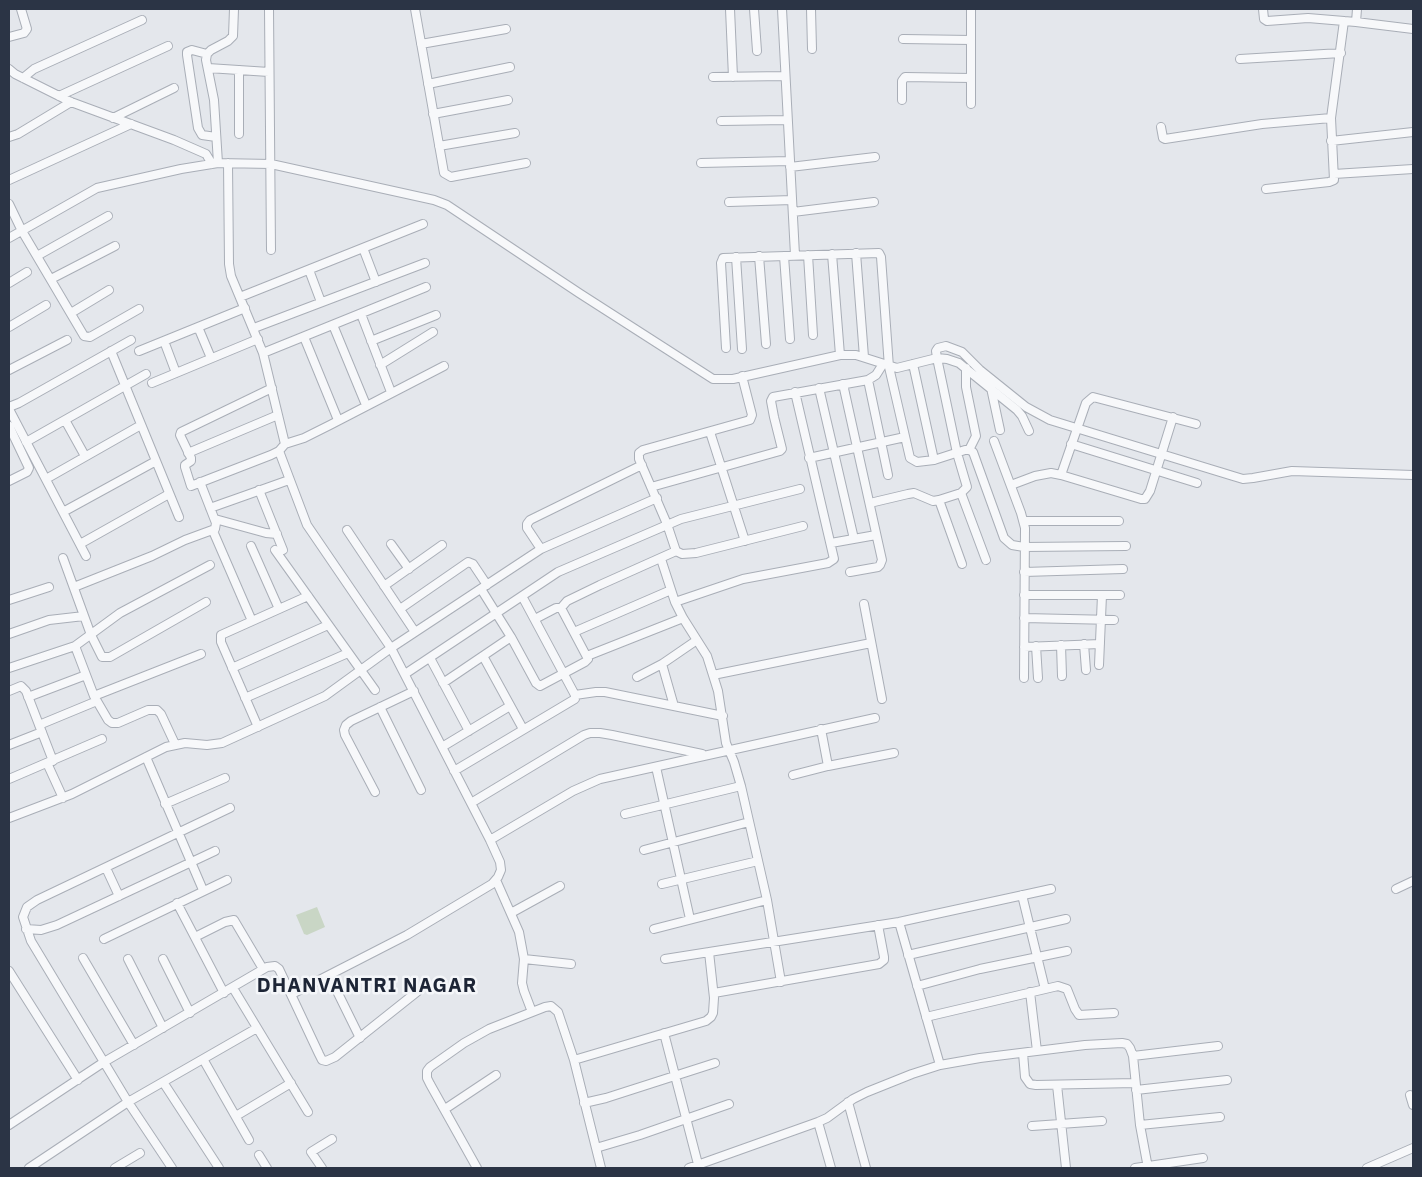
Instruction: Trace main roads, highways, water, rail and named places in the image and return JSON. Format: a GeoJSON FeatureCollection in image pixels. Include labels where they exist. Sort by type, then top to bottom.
{"type":"FeatureCollection","features":[{"type":"Feature","properties":{"kind":"district","name":"DHANVANTRI NAGAR"},"geometry":{"type":"Point","coordinates":[367,986]}}]}
